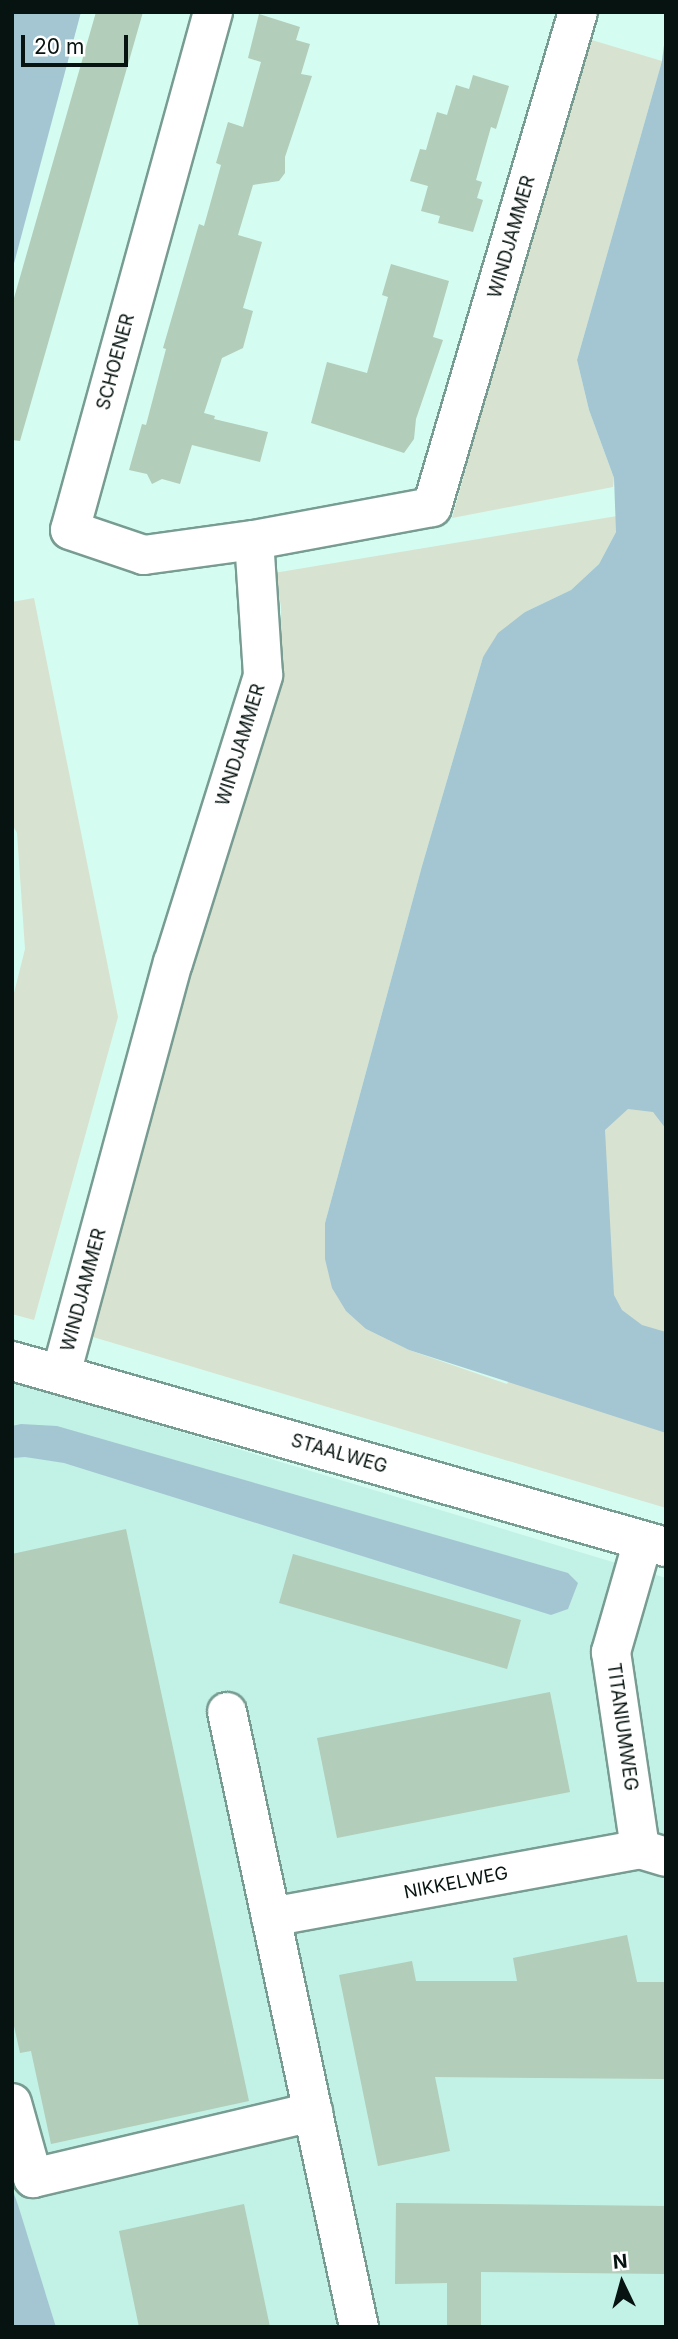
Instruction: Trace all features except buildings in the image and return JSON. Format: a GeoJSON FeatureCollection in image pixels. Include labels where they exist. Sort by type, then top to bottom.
{"type":"FeatureCollection","features":[{"type":"Feature","properties":{"kind":"street","name":"SCHOENER"},"geometry":{"type":"LineString","coordinates":[[213,12],[71,530],[144,555],[254,540]]}},
{"type":"Feature","properties":{"kind":"street","name":"WINDJAMMER"},"geometry":{"type":"LineString","coordinates":[[61,1374],[173,963],[262,675],[254,540],[432,508],[578,12]]}},
{"type":"Feature","properties":{"kind":"street","name":"STAALWEG"},"geometry":{"type":"LineString","coordinates":[[12,1361],[654,1544]]}},
{"type":"Feature","properties":{"kind":"street","name":"TITANIUMWEG"},"geometry":{"type":"LineString","coordinates":[[653,1853],[611,1652],[654,1544]]}},
{"type":"Feature","properties":{"kind":"street"},"geometry":{"type":"LineString","coordinates":[[227,1712],[359,2327]]}},
{"type":"Feature","properties":{"kind":"street","name":"NIKKELWEG"},"geometry":{"type":"LineString","coordinates":[[271,1917],[653,1853]]}},
{"type":"Feature","properties":{"kind":"street"},"geometry":{"type":"LineString","coordinates":[[12,2103],[33,2178],[313,2112]]}},
{"type":"Feature","properties":{"kind":"shaded area"},"geometry":{"type":"Polygon","coordinates":[[[12,12],[81,12],[12,271],[12,12]]]}},
{"type":"Feature","properties":{"kind":"shaded area"},"geometry":{"type":"Polygon","coordinates":[[[666,29],[666,1129],[653,1112],[628,1109],[605,1130],[614,1295],[622,1310],[642,1325],[666,1332],[666,1433],[409,1350],[366,1329],[346,1311],[332,1288],[325,1259],[325,1223],[422,866],[483,657],[498,633],[525,612],[571,590],[599,564],[616,532],[614,478],[589,410],[577,360],[662,61],[666,29]]]}},
{"type":"Feature","properties":{"kind":"shaded area"},"geometry":{"type":"Polygon","coordinates":[[[12,1381],[666,1578],[666,2327],[56,2327],[12,2188],[12,1381]]]}},
{"type":"Feature","properties":{"kind":"shaded area"},"geometry":{"type":"Polygon","coordinates":[[[12,1426],[57,1426],[568,1573],[578,1583],[568,1609],[551,1615],[64,1463],[25,1457],[12,1458],[12,1426]]]}},
{"type":"Feature","properties":{"kind":"shaded area"},"geometry":{"type":"Polygon","coordinates":[[[12,2188],[18,2205],[56,2327],[12,2327],[12,2188]]]}},
{"type":"Feature","properties":{"kind":"green space"},"geometry":{"type":"Polygon","coordinates":[[[585,38],[662,61],[577,360],[589,410],[614,478],[613,487],[452,518],[585,38]]]}},
{"type":"Feature","properties":{"kind":"green space"},"geometry":{"type":"Polygon","coordinates":[[[666,370],[666,1508],[83,1334],[281,643],[281,606],[274,573],[617,516],[616,532],[599,564],[571,590],[525,612],[483,657],[422,866],[325,1223],[366,1329],[409,1350],[507,1384],[576,1229],[666,370]]]}},
{"type":"Feature","properties":{"kind":"green space"},"geometry":{"type":"Polygon","coordinates":[[[34,598],[118,1017],[34,1320],[12,1314],[12,1001],[25,949],[17,833],[12,824],[12,602],[34,598]]]}}]}
